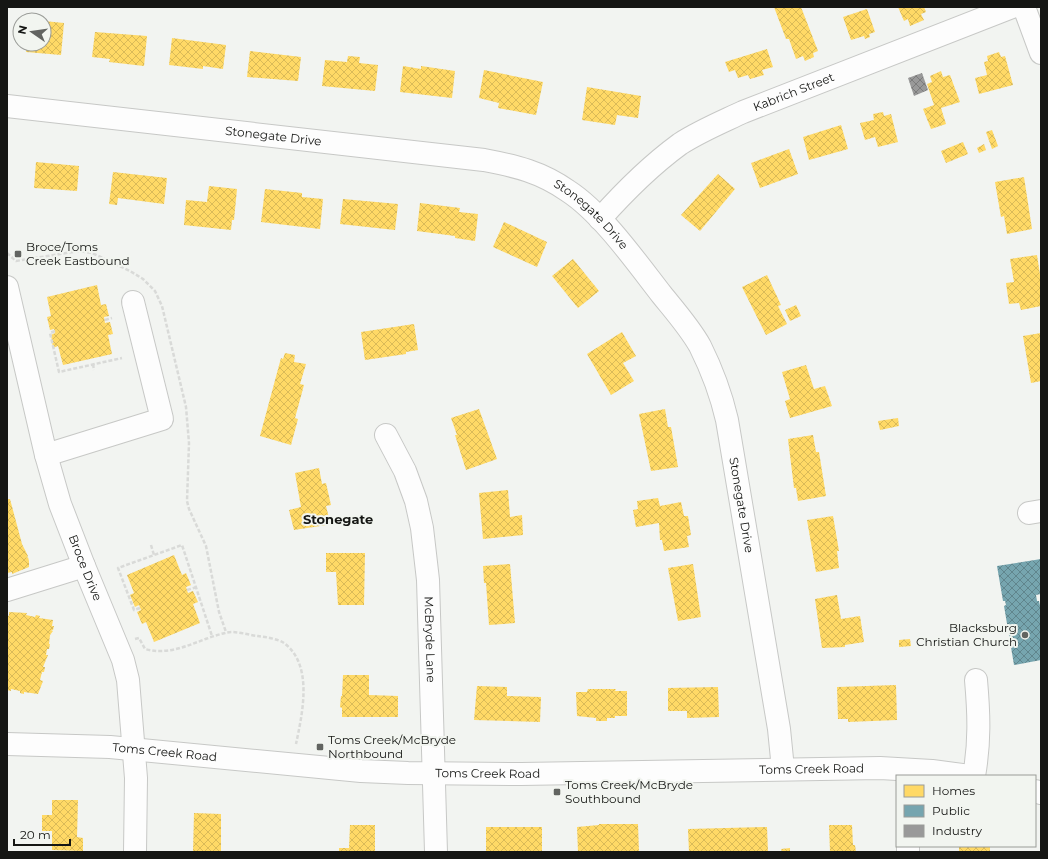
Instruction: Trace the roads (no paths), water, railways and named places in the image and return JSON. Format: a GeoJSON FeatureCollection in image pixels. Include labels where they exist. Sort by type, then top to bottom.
{"type":"FeatureCollection","features":[{"type":"Feature","properties":{"kind":"street","name":"Kabrich Street"},"geometry":{"type":"LineString","coordinates":[[600,219],[633,184],[653,166],[681,144],[707,129],[743,112],[1012,7]]}},
{"type":"Feature","properties":{"kind":"street"},"geometry":{"type":"LineString","coordinates":[[1024,7],[1041,53]]}},
{"type":"Feature","properties":{"kind":"street","name":"Stonegate Drive"},"geometry":{"type":"LineString","coordinates":[[7,106],[507,164],[522,167],[559,185],[578,198],[600,219],[636,261],[683,322],[699,344],[718,388],[727,420],[779,729],[783,769]]}},
{"type":"Feature","properties":{"kind":"street","name":"Broce Drive"},"geometry":{"type":"LineString","coordinates":[[7,287],[46,454],[60,504],[123,660],[128,680],[136,778],[135,852]]}},
{"type":"Feature","properties":{"kind":"street"},"geometry":{"type":"LineString","coordinates":[[46,454],[162,419],[133,302]]}},
{"type":"Feature","properties":{"kind":"street","name":"McBryde Lane"},"geometry":{"type":"LineString","coordinates":[[386,435],[405,470],[416,501],[422,528],[428,580],[436,852]]}},
{"type":"Feature","properties":{"kind":"street"},"geometry":{"type":"LineString","coordinates":[[7,590],[84,566]]}},
{"type":"Feature","properties":{"kind":"street"},"geometry":{"type":"LineString","coordinates":[[974,775],[980,722],[976,680]]}},
{"type":"Feature","properties":{"kind":"street","name":"Toms Creek Road"},"geometry":{"type":"LineString","coordinates":[[7,744],[49,744],[133,749],[361,770],[434,773],[513,774],[783,769],[909,772],[955,775]]}},
{"type":"Feature","properties":{"kind":"place","name":"Broce/Toms Creek Eastbound"},"geometry":{"type":"Point","coordinates":[18,254]}},
{"type":"Feature","properties":{"kind":"place","name":"Blacksburg Christian Church"},"geometry":{"type":"Point","coordinates":[1025,635]}},
{"type":"Feature","properties":{"kind":"place","name":"Toms Creek/McBryde Northbound"},"geometry":{"type":"Point","coordinates":[320,747]}},
{"type":"Feature","properties":{"kind":"place","name":"Toms Creek/McBryde Southbound"},"geometry":{"type":"Point","coordinates":[557,792]}},
{"type":"Feature","properties":{"kind":"district","name":"Stonegate"},"geometry":{"type":"Point","coordinates":[338,519]}}]}
